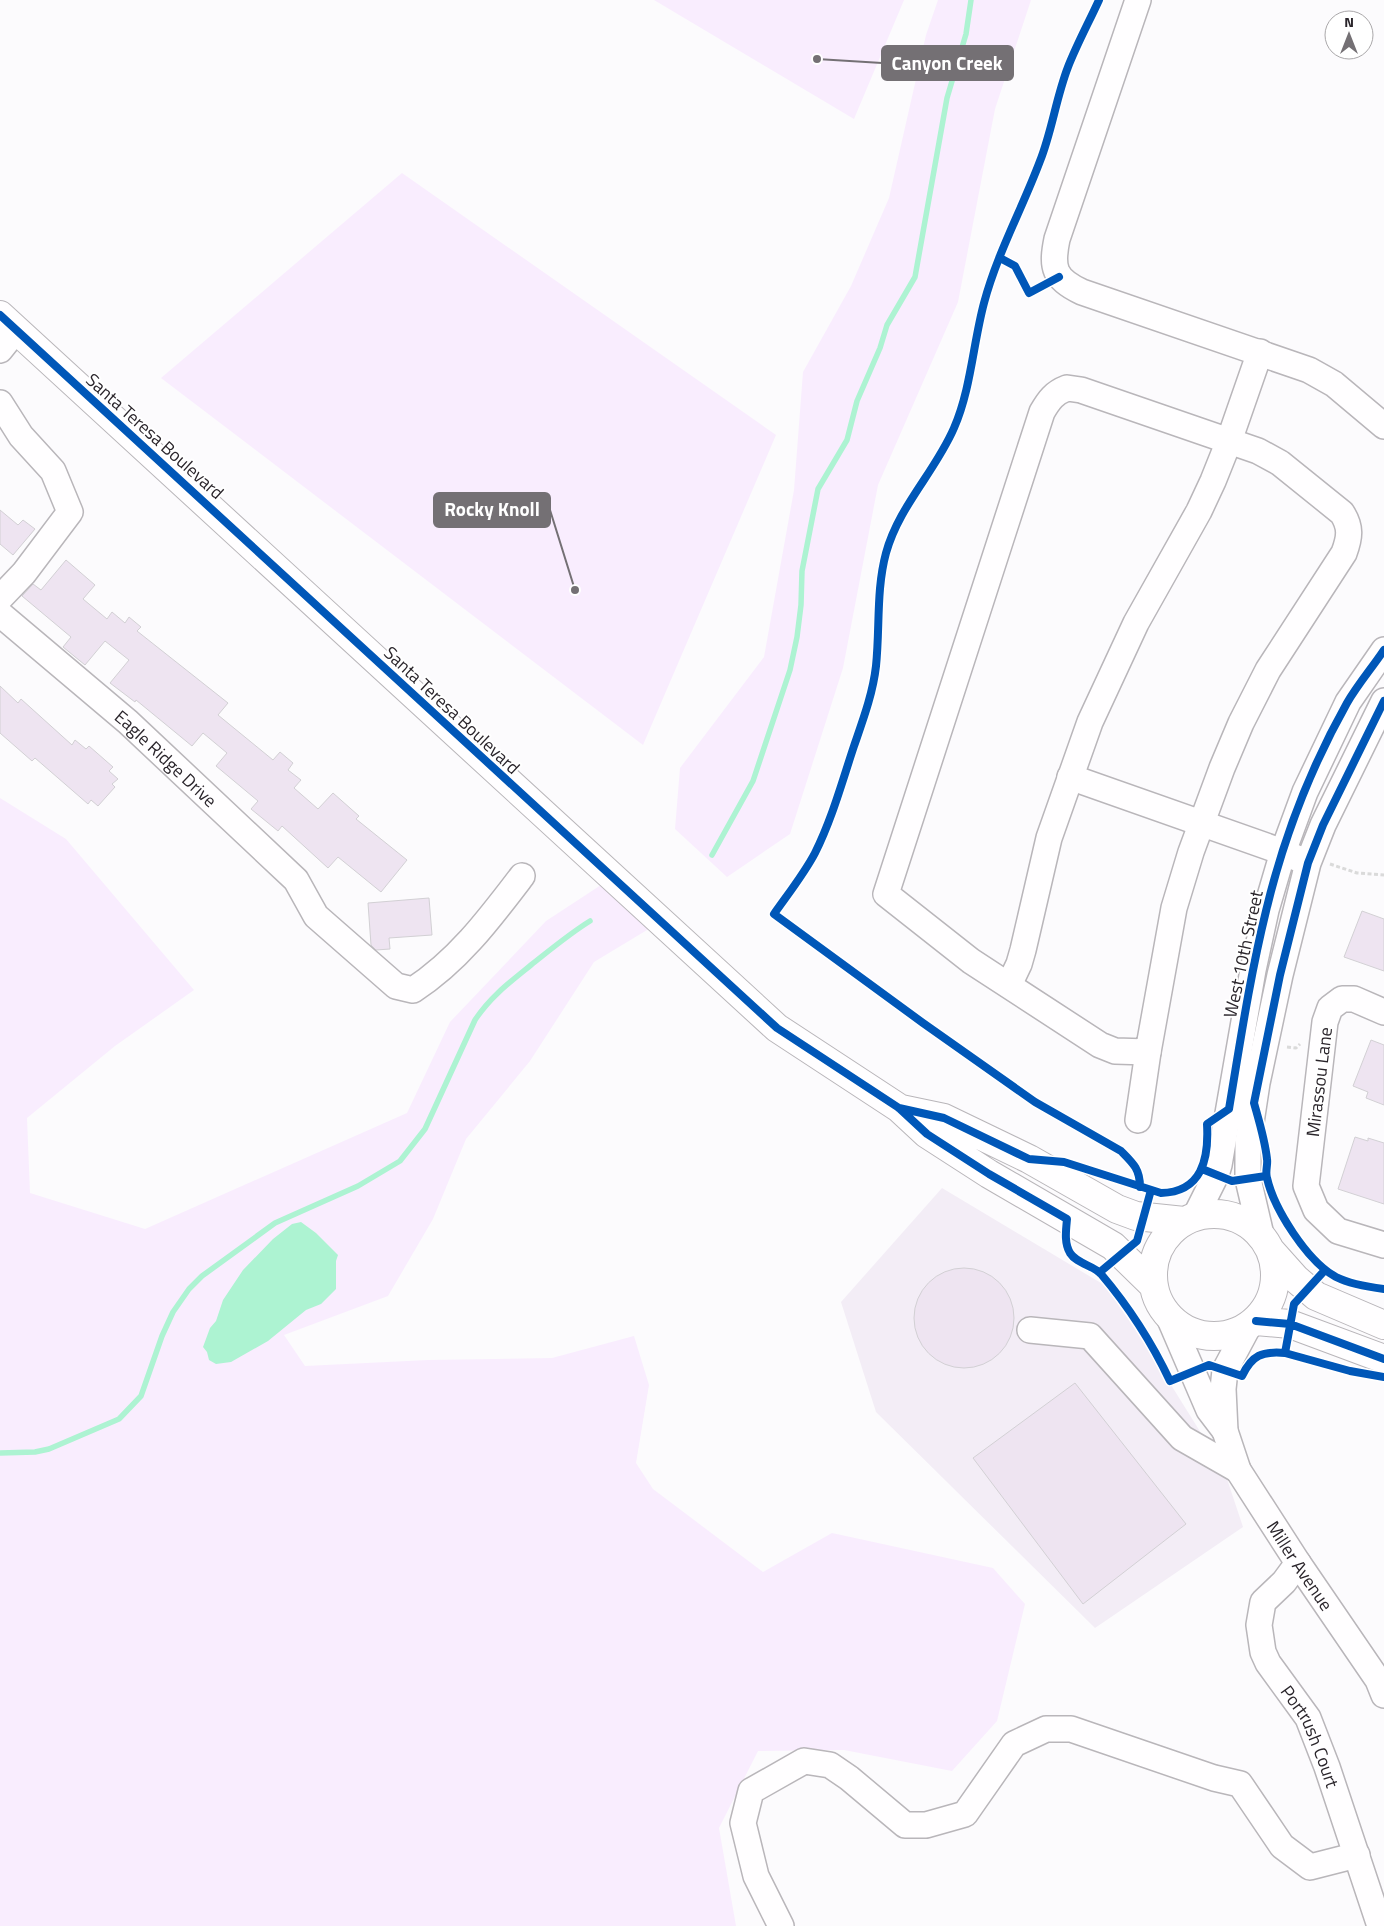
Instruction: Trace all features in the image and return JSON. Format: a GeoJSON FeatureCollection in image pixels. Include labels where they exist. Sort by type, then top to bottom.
{"type":"FeatureCollection","features":[{"type":"Feature","properties":{"kind":"main road","name":"Santa Teresa Boulevard"},"geometry":{"type":"LineString","coordinates":[[5,332],[777,1028],[899,1108],[926,1134],[989,1174],[1113,1246],[1154,1286]]}},
{"type":"Feature","properties":{"kind":"main road","name":"Santa Teresa Boulevard"},"geometry":{"type":"LineString","coordinates":[[899,1108],[944,1118],[1030,1159],[1127,1213],[1143,1218],[1189,1219]]}},
{"type":"Feature","properties":{"kind":"main road"},"geometry":{"type":"LineString","coordinates":[[1266,1243],[1276,1274],[1275,1289],[1270,1303],[1252,1324],[1232,1334],[1218,1337],[1192,1333],[1169,1318],[1162,1307],[1154,1286],[1154,1265],[1159,1249],[1167,1236],[1189,1219],[1206,1214],[1230,1216],[1242,1220],[1266,1243],[1296,1279],[1316,1296],[1384,1325]]}},
{"type":"Feature","properties":{"kind":"main road"},"geometry":{"type":"LineString","coordinates":[[1252,1324],[1290,1324],[1384,1359]]}},
{"type":"Feature","properties":{"kind":"street"},"geometry":{"type":"LineString","coordinates":[[1138,0],[1056,239],[1054,266],[1059,277],[1070,286],[1082,292],[1309,370],[1334,384],[1384,426]]}},
{"type":"Feature","properties":{"kind":"street"},"geometry":{"type":"LineString","coordinates":[[1009,985],[1019,964],[1049,838],[1090,722],[1105,686],[1136,623],[1199,510],[1229,440],[1260,352]]}},
{"type":"Feature","properties":{"kind":"street"},"geometry":{"type":"LineString","coordinates":[[1138,1120],[1148,1052],[1174,908],[1202,823],[1241,723],[1268,670],[1344,553],[1350,533],[1348,523],[1342,513],[1280,463],[1258,451],[1067,388],[1058,391],[1050,399],[1042,412],[886,894],[971,961],[1100,1045],[1115,1051],[1148,1052]]}},
{"type":"Feature","properties":{"kind":"street"},"geometry":{"type":"LineString","coordinates":[[0,403],[21,436],[53,471],[70,512],[24,573],[0,598]]}},
{"type":"Feature","properties":{"kind":"street","name":"Eagle Ridge Drive"},"geometry":{"type":"LineString","coordinates":[[0,614],[128,722],[296,880],[316,916],[396,986],[413,990],[432,978],[478,934],[522,876]]}},
{"type":"Feature","properties":{"kind":"street","name":"West 10th Street"},"geometry":{"type":"LineString","coordinates":[[1189,1219],[1216,1175],[1219,1165],[1253,970],[1266,910],[1284,852],[1305,792],[1348,702],[1384,650]]}},
{"type":"Feature","properties":{"kind":"street"},"geometry":{"type":"LineString","coordinates":[[1266,1243],[1248,1179],[1248,1142],[1257,1084],[1280,975],[1319,864],[1323,825],[1384,700]]}},
{"type":"Feature","properties":{"kind":"street"},"geometry":{"type":"LineString","coordinates":[[1070,777],[1319,864]]}},
{"type":"Feature","properties":{"kind":"street","name":"Mirassou Lane"},"geometry":{"type":"LineString","coordinates":[[1384,1012],[1354,999],[1342,999],[1330,1008],[1325,1022],[1306,1186],[1316,1210],[1338,1231],[1384,1245]]}},
{"type":"Feature","properties":{"kind":"street","name":"Miller Avenue"},"geometry":{"type":"LineString","coordinates":[[1169,1318],[1209,1410],[1225,1430]]}},
{"type":"Feature","properties":{"kind":"street","name":"Miller Avenue"},"geometry":{"type":"LineString","coordinates":[[1252,1324],[1225,1370],[1223,1389],[1225,1430],[1238,1470],[1298,1563],[1378,1680],[1384,1695]]}},
{"type":"Feature","properties":{"kind":"street"},"geometry":{"type":"LineString","coordinates":[[1030,1330],[1090,1336],[1182,1438],[1238,1470]]}},
{"type":"Feature","properties":{"kind":"street","name":"Portrush Court"},"geometry":{"type":"LineString","coordinates":[[1298,1563],[1284,1582],[1263,1602],[1259,1625],[1263,1652],[1268,1663],[1308,1718],[1327,1767],[1380,1926]]}},
{"type":"Feature","properties":{"kind":"street"},"geometry":{"type":"LineString","coordinates":[[780,1926],[756,1876],[743,1822],[751,1791],[804,1761],[830,1765],[849,1778],[905,1825],[926,1825],[965,1814],[1014,1744],[1046,1729],[1071,1729],[1214,1778],[1240,1784],[1282,1846],[1310,1867],[1357,1855]]}},
{"type":"Feature","properties":{"kind":"path"},"geometry":{"type":"LineString","coordinates":[[1319,864],[1357,873],[1384,876]]}},
{"type":"Feature","properties":{"kind":"path"},"geometry":{"type":"LineString","coordinates":[[1287,1047],[1296,1048],[1302,1043],[1304,1037]]}},
{"type":"Feature","properties":{"kind":"shaded area"},"geometry":{"type":"Polygon","coordinates":[[[654,0],[904,0],[854,119],[654,0]]]}},
{"type":"Feature","properties":{"kind":"shaded area"},"geometry":{"type":"Polygon","coordinates":[[[938,0],[1031,0],[995,109],[958,302],[878,485],[843,668],[790,834],[727,877],[675,829],[680,768],[764,657],[794,490],[803,372],[851,286],[889,198],[926,35],[938,0]]]}},
{"type":"Feature","properties":{"kind":"shaded area"},"geometry":{"type":"Polygon","coordinates":[[[402,173],[776,435],[643,745],[161,378],[402,173]]]}},
{"type":"Feature","properties":{"kind":"shaded area"},"geometry":{"type":"Polygon","coordinates":[[[0,798],[66,839],[194,990],[115,1046],[27,1118],[30,1193],[145,1229],[407,1113],[450,1022],[546,921],[601,885],[652,927],[594,962],[530,1061],[466,1139],[433,1219],[388,1296],[284,1335],[305,1366],[428,1360],[552,1358],[634,1336],[649,1385],[636,1463],[653,1489],[763,1572],[832,1533],[993,1568],[1025,1604],[997,1721],[952,1771],[844,1750],[758,1751],[719,1828],[736,1926],[0,1926],[0,798]]]}},
{"type":"Feature","properties":{"kind":"shaded area"},"geometry":{"type":"Polygon","coordinates":[[[942,1188],[1106,1286],[1153,1356],[1224,1470],[1243,1527],[1095,1628],[876,1412],[841,1302],[942,1188]]]}},
{"type":"Feature","properties":{"kind":"shaded area"},"geometry":{"type":"Polygon","coordinates":[[[301,1222],[316,1233],[338,1255],[336,1261],[336,1289],[321,1304],[306,1310],[268,1341],[231,1362],[216,1364],[209,1360],[207,1352],[203,1347],[210,1328],[216,1321],[223,1300],[243,1270],[273,1239],[292,1224],[301,1222]]]}},
{"type":"Feature","properties":{"kind":"building"},"geometry":{"type":"Polygon","coordinates":[[[0,510],[18,525],[23,520],[35,529],[13,555],[0,544],[0,510]]]}},
{"type":"Feature","properties":{"kind":"building"},"geometry":{"type":"Polygon","coordinates":[[[66,560],[95,585],[83,599],[107,619],[112,612],[125,623],[129,617],[141,627],[137,631],[228,703],[218,715],[273,760],[280,752],[293,763],[288,770],[301,780],[294,788],[318,809],[333,793],[359,816],[356,819],[407,860],[381,892],[338,857],[328,868],[282,826],[278,831],[251,809],[258,801],[216,766],[227,753],[203,733],[192,746],[136,700],[135,702],[110,683],[129,660],[105,641],[85,665],[63,647],[71,637],[22,596],[33,584],[41,590],[66,560]]]}},
{"type":"Feature","properties":{"kind":"building"},"geometry":{"type":"Polygon","coordinates":[[[0,686],[18,703],[21,699],[72,745],[75,740],[86,749],[89,746],[113,767],[109,771],[118,779],[112,784],[115,787],[98,806],[91,800],[88,804],[35,758],[32,761],[0,733],[0,686]]]}},
{"type":"Feature","properties":{"kind":"building"},"geometry":{"type":"Polygon","coordinates":[[[429,898],[432,935],[389,938],[390,949],[376,950],[371,945],[368,903],[429,898]]]}},
{"type":"Feature","properties":{"kind":"building"},"geometry":{"type":"Polygon","coordinates":[[[1362,911],[1384,919],[1384,971],[1344,957],[1362,911]]]}},
{"type":"Feature","properties":{"kind":"building"},"geometry":{"type":"Polygon","coordinates":[[[1371,1040],[1384,1045],[1384,1105],[1366,1098],[1368,1092],[1353,1086],[1371,1040]]]}},
{"type":"Feature","properties":{"kind":"building"},"geometry":{"type":"Polygon","coordinates":[[[1355,1137],[1368,1141],[1368,1138],[1384,1143],[1384,1204],[1338,1189],[1355,1137]]]}},
{"type":"Feature","properties":{"kind":"building"},"geometry":{"type":"Polygon","coordinates":[[[964,1268],[983,1272],[999,1283],[1010,1299],[1014,1318],[1010,1337],[999,1353],[983,1364],[964,1368],[945,1364],[929,1353],[918,1337],[914,1318],[918,1299],[929,1283],[945,1272],[964,1268]]]}},
{"type":"Feature","properties":{"kind":"building"},"geometry":{"type":"Polygon","coordinates":[[[1075,1383],[1186,1524],[1083,1604],[973,1458],[1075,1383]]]}},
{"type":"Feature","properties":{"kind":"waterway"},"geometry":{"type":"LineString","coordinates":[[712,855],[753,781],[790,670],[801,605],[802,571],[818,489],[847,440],[857,401],[880,348],[887,325],[915,277],[947,98],[966,34],[971,0]]}},
{"type":"Feature","properties":{"kind":"waterway"},"geometry":{"type":"LineString","coordinates":[[0,1453],[35,1452],[49,1449],[119,1419],[141,1396],[162,1336],[173,1312],[189,1289],[202,1276],[275,1223],[358,1186],[400,1161],[425,1129],[475,1020],[481,1012],[494,997],[516,978],[560,942],[590,921]]}},
{"type":"Feature","properties":{"kind":"cycle path"},"geometry":{"type":"LineString","coordinates":[[1099,0],[1068,67],[1044,150],[989,285],[960,413],[946,444],[899,520],[886,553],[881,581],[873,686],[832,814],[811,861],[774,914],[1035,1102],[1121,1151],[1135,1167],[1139,1175],[1140,1187]]}},
{"type":"Feature","properties":{"kind":"cycle path"},"geometry":{"type":"LineString","coordinates":[[1000,258],[1015,266],[1029,293],[1059,277]]}},
{"type":"Feature","properties":{"kind":"cycle path"},"geometry":{"type":"LineString","coordinates":[[0,315],[777,1028],[899,1108],[927,1134],[989,1174],[1067,1219],[1066,1241],[1070,1253],[1077,1260],[1098,1271],[1121,1299],[1156,1353],[1170,1381],[1209,1365],[1242,1376],[1250,1363],[1259,1356],[1270,1353],[1285,1353],[1294,1304],[1325,1270]]}},
{"type":"Feature","properties":{"kind":"cycle path"},"geometry":{"type":"LineString","coordinates":[[899,1108],[944,1118],[1029,1159],[1064,1162],[1161,1193],[1186,1187],[1194,1180],[1204,1161],[1207,1124],[1229,1109],[1260,935],[1273,884],[1299,804],[1334,727],[1351,696],[1384,650]]}},
{"type":"Feature","properties":{"kind":"cycle path"},"geometry":{"type":"LineString","coordinates":[[1384,701],[1323,825],[1308,863],[1280,975],[1254,1103],[1266,1152],[1267,1178],[1284,1219],[1293,1233],[1314,1259],[1336,1277],[1353,1283],[1384,1289]]}},
{"type":"Feature","properties":{"kind":"cycle path"},"geometry":{"type":"LineString","coordinates":[[1202,1169],[1232,1181],[1266,1176]]}},
{"type":"Feature","properties":{"kind":"cycle path"},"geometry":{"type":"LineString","coordinates":[[1100,1272],[1137,1241],[1151,1190]]}},
{"type":"Feature","properties":{"kind":"cycle path"},"geometry":{"type":"LineString","coordinates":[[1256,1321],[1290,1324],[1384,1359]]}},
{"type":"Feature","properties":{"kind":"cycle path"},"geometry":{"type":"LineString","coordinates":[[1285,1353],[1350,1371],[1384,1377]]}},
{"type":"Feature","properties":{"kind":"place","name":"Canyon Creek"},"geometry":{"type":"Point","coordinates":[817,59]}},
{"type":"Feature","properties":{"kind":"place","name":"Rocky Knoll"},"geometry":{"type":"Point","coordinates":[575,590]}}]}
